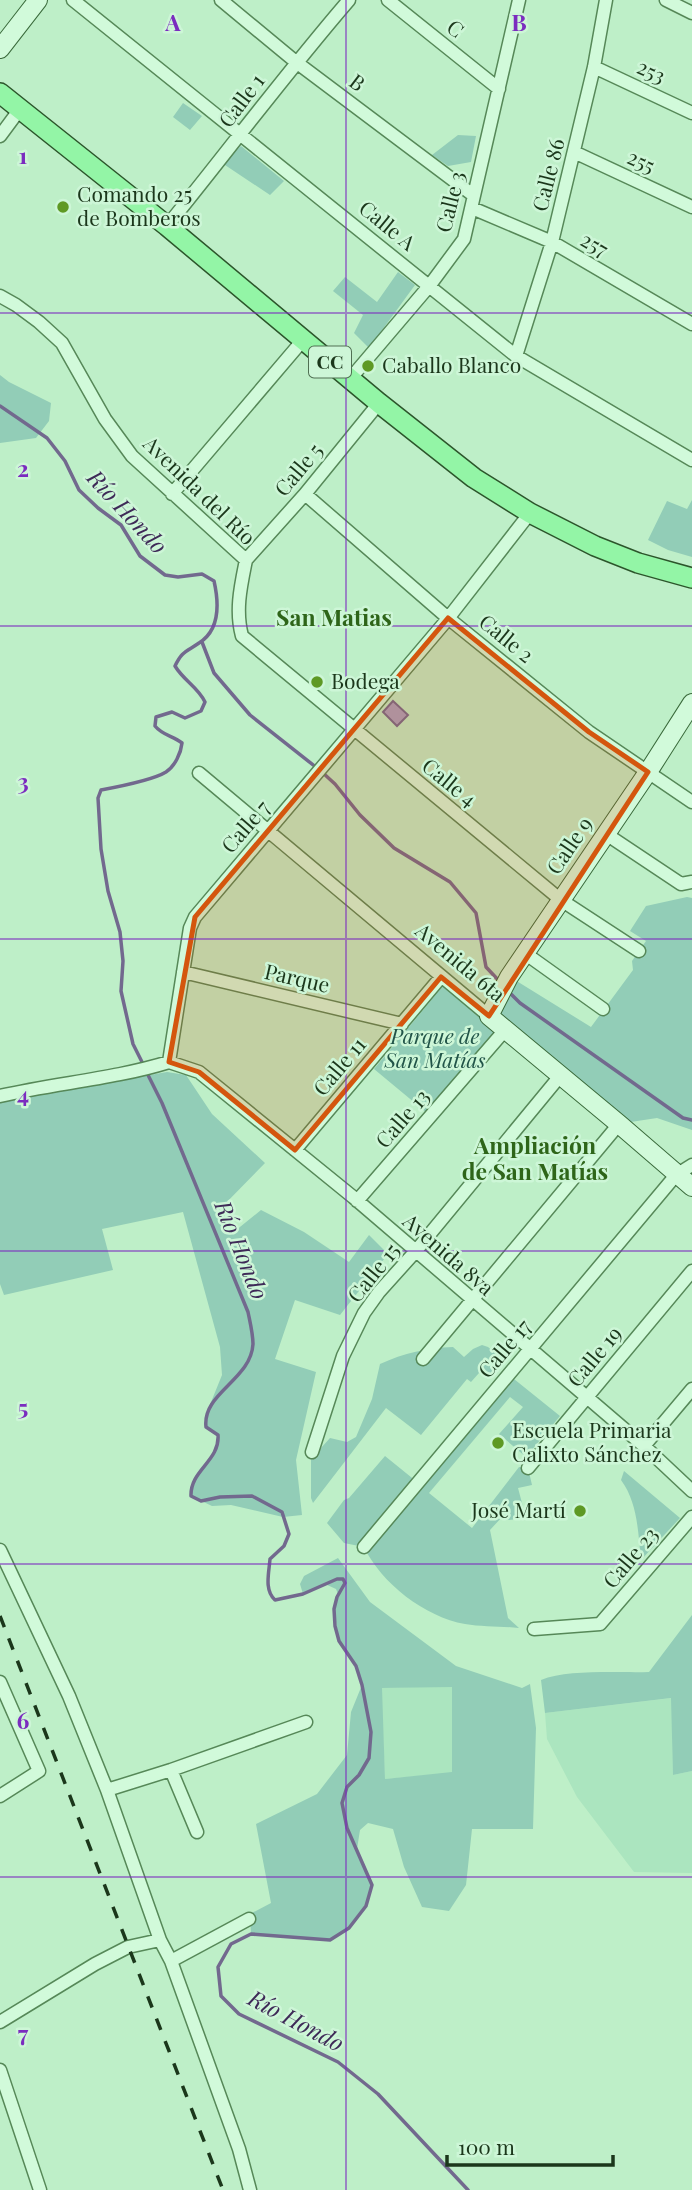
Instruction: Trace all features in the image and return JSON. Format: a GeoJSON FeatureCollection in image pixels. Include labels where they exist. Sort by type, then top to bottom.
{"type":"FeatureCollection","features":[{"type":"Feature","properties":{"kind":"main road","name":"CC"},"geometry":{"type":"LineString","coordinates":[[0,93],[474,478],[530,513],[594,546],[638,564],[692,578]]}},
{"type":"Feature","properties":{"kind":"street"},"geometry":{"type":"LineString","coordinates":[[0,49],[38,0]]}},
{"type":"Feature","properties":{"kind":"street","name":"Calle A"},"geometry":{"type":"LineString","coordinates":[[73,0],[516,356],[692,460]]}},
{"type":"Feature","properties":{"kind":"street","name":"B"},"geometry":{"type":"LineString","coordinates":[[221,0],[473,201]]}},
{"type":"Feature","properties":{"kind":"street","name":"Calle 1"},"geometry":{"type":"LineString","coordinates":[[167,226],[241,135],[296,61],[349,0]]}},
{"type":"Feature","properties":{"kind":"street","name":"C"},"geometry":{"type":"LineString","coordinates":[[388,0],[499,89]]}},
{"type":"Feature","properties":{"kind":"street","name":"Calle 3"},"geometry":{"type":"LineString","coordinates":[[350,379],[430,285],[464,239],[519,0]]}},
{"type":"Feature","properties":{"kind":"street","name":"Calle 86"},"geometry":{"type":"LineString","coordinates":[[516,356],[552,242],[594,67],[606,0]]}},
{"type":"Feature","properties":{"kind":"street"},"geometry":{"type":"LineString","coordinates":[[666,0],[692,13]]}},
{"type":"Feature","properties":{"kind":"street","name":"253"},"geometry":{"type":"LineString","coordinates":[[594,67],[692,113]]}},
{"type":"Feature","properties":{"kind":"street"},"geometry":{"type":"LineString","coordinates":[[0,136],[20,109]]}},
{"type":"Feature","properties":{"kind":"street","name":"255"},"geometry":{"type":"LineString","coordinates":[[574,152],[692,207]]}},
{"type":"Feature","properties":{"kind":"street","name":"257"},"geometry":{"type":"LineString","coordinates":[[473,201],[552,242],[692,324]]}},
{"type":"Feature","properties":{"kind":"street","name":"Avenida del Río"},"geometry":{"type":"LineString","coordinates":[[0,296],[16,304],[62,342],[113,430],[132,456],[246,560],[238,607],[242,636]]}},
{"type":"Feature","properties":{"kind":"street"},"geometry":{"type":"LineString","coordinates":[[172,494],[303,340]]}},
{"type":"Feature","properties":{"kind":"street","name":"Calle 5"},"geometry":{"type":"LineString","coordinates":[[246,560],[305,494],[379,403]]}},
{"type":"Feature","properties":{"kind":"street","name":"Calle 2"},"geometry":{"type":"LineString","coordinates":[[305,494],[448,618],[589,732],[692,802]]}},
{"type":"Feature","properties":{"kind":"street","name":"Calle 7"},"geometry":{"type":"LineString","coordinates":[[170,1062],[190,928],[195,917],[448,618],[530,513]]}},
{"type":"Feature","properties":{"kind":"street","name":"Calle 4"},"geometry":{"type":"LineString","coordinates":[[242,636],[561,900],[639,951]]}},
{"type":"Feature","properties":{"kind":"street","name":"Calle 9"},"geometry":{"type":"LineString","coordinates":[[493,1009],[509,977],[692,703]]}},
{"type":"Feature","properties":{"kind":"street","name":"Avenida 6ta"},"geometry":{"type":"LineString","coordinates":[[199,773],[441,977],[493,1009],[505,1030],[559,1076],[619,1124],[684,1170],[692,1188]]}},
{"type":"Feature","properties":{"kind":"street"},"geometry":{"type":"LineString","coordinates":[[606,834],[681,884],[692,882]]}},
{"type":"Feature","properties":{"kind":"street"},"geometry":{"type":"LineString","coordinates":[[526,954],[603,1009]]}},
{"type":"Feature","properties":{"kind":"street","name":"Parque"},"geometry":{"type":"LineString","coordinates":[[183,972],[402,1024]]}},
{"type":"Feature","properties":{"kind":"street","name":"Calle 11"},"geometry":{"type":"LineString","coordinates":[[295,1150],[441,977]]}},
{"type":"Feature","properties":{"kind":"street","name":"Calle 13"},"geometry":{"type":"LineString","coordinates":[[357,1200],[505,1030]]}},
{"type":"Feature","properties":{"kind":"street"},"geometry":{"type":"LineString","coordinates":[[0,1096],[134,1072],[170,1062]]}},
{"type":"Feature","properties":{"kind":"street","name":"Avenida 8va"},"geometry":{"type":"LineString","coordinates":[[170,1062],[199,1072],[357,1200],[644,1446],[692,1491]]}},
{"type":"Feature","properties":{"kind":"street","name":"Calle 15"},"geometry":{"type":"LineString","coordinates":[[312,1452],[350,1337],[364,1313],[559,1076]]}},
{"type":"Feature","properties":{"kind":"street"},"geometry":{"type":"LineString","coordinates":[[423,1359],[619,1124]]}},
{"type":"Feature","properties":{"kind":"street","name":"Calle 17"},"geometry":{"type":"LineString","coordinates":[[364,1547],[684,1170]]}},
{"type":"Feature","properties":{"kind":"street","name":"Calle 19"},"geometry":{"type":"LineString","coordinates":[[528,1468],[692,1271]]}},
{"type":"Feature","properties":{"kind":"street"},"geometry":{"type":"LineString","coordinates":[[644,1446],[692,1389]]}},
{"type":"Feature","properties":{"kind":"street","name":"Calle 23"},"geometry":{"type":"LineString","coordinates":[[534,1629],[600,1624],[692,1517]]}},
{"type":"Feature","properties":{"kind":"street"},"geometry":{"type":"LineString","coordinates":[[0,1550],[69,1696],[107,1790],[239,2149],[250,2190]]}},
{"type":"Feature","properties":{"kind":"street"},"geometry":{"type":"LineString","coordinates":[[0,1682],[40,1770],[0,1796]]}},
{"type":"Feature","properties":{"kind":"street"},"geometry":{"type":"LineString","coordinates":[[107,1790],[306,1722]]}},
{"type":"Feature","properties":{"kind":"street"},"geometry":{"type":"LineString","coordinates":[[171,1770],[197,1832]]}},
{"type":"Feature","properties":{"kind":"street"},"geometry":{"type":"LineString","coordinates":[[171,1961],[249,1919]]}},
{"type":"Feature","properties":{"kind":"street"},"geometry":{"type":"LineString","coordinates":[[0,2022],[128,1947],[160,1940]]}},
{"type":"Feature","properties":{"kind":"street"},"geometry":{"type":"LineString","coordinates":[[0,2070],[40,2190]]}},
{"type":"Feature","properties":{"kind":"highlighted area"},"geometry":{"type":"Polygon","coordinates":[[[448,618],[589,732],[648,772],[489,1016],[441,977],[295,1150],[199,1072],[169,1062],[195,917],[448,618]]]}},
{"type":"Feature","properties":{"kind":"green space"},"geometry":{"type":"Polygon","coordinates":[[[183,103],[202,116],[190,130],[173,117],[183,103]]]}},
{"type":"Feature","properties":{"kind":"green space"},"geometry":{"type":"Polygon","coordinates":[[[458,135],[476,136],[471,162],[448,166],[432,155],[458,135]]]}},
{"type":"Feature","properties":{"kind":"green space"},"geometry":{"type":"Polygon","coordinates":[[[241,146],[284,181],[270,195],[222,163],[241,146]]]}},
{"type":"Feature","properties":{"kind":"green space"},"geometry":{"type":"Polygon","coordinates":[[[398,272],[415,285],[369,348],[354,333],[363,315],[333,291],[345,277],[377,302],[398,272]]]}},
{"type":"Feature","properties":{"kind":"green space"},"geometry":{"type":"Polygon","coordinates":[[[0,375],[51,403],[49,421],[36,438],[0,443],[0,375]]]}},
{"type":"Feature","properties":{"kind":"green space"},"geometry":{"type":"Polygon","coordinates":[[[692,500],[692,557],[668,550],[648,540],[667,501],[687,509],[692,500]]]}},
{"type":"Feature","properties":{"kind":"green space"},"geometry":{"type":"Polygon","coordinates":[[[692,898],[692,1130],[657,1118],[624,1123],[495,1017],[515,980],[591,1027],[633,970],[632,961],[646,941],[630,931],[646,906],[692,898]]]}},
{"type":"Feature","properties":{"kind":"green space","name":"Parque de San Matías"},"geometry":{"type":"Polygon","coordinates":[[[443,986],[496,1030],[427,1113],[374,1069],[443,986]]]}},
{"type":"Feature","properties":{"kind":"green space"},"geometry":{"type":"Polygon","coordinates":[[[167,1072],[186,1075],[212,1114],[265,1163],[221,1208],[235,1231],[261,1210],[304,1232],[349,1262],[369,1235],[388,1254],[340,1315],[295,1300],[275,1359],[316,1372],[296,1460],[302,1515],[283,1517],[231,1505],[212,1506],[191,1496],[195,1479],[217,1444],[218,1435],[206,1427],[205,1417],[222,1375],[220,1347],[183,1212],[102,1229],[113,1270],[4,1295],[0,1284],[0,1101],[167,1072]]]}},
{"type":"Feature","properties":{"kind":"green space"},"geometry":{"type":"Polygon","coordinates":[[[482,1345],[503,1360],[487,1379],[479,1373],[471,1382],[467,1379],[421,1435],[386,1408],[313,1503],[311,1459],[330,1438],[347,1442],[356,1437],[372,1399],[380,1364],[407,1354],[453,1347],[464,1357],[482,1345]]]}},
{"type":"Feature","properties":{"kind":"green space"},"geometry":{"type":"Polygon","coordinates":[[[514,1379],[560,1416],[526,1457],[499,1434],[523,1407],[510,1397],[429,1493],[472,1528],[519,1467],[528,1468],[532,1485],[518,1488],[526,1518],[509,1520],[502,1517],[490,1530],[508,1618],[519,1628],[465,1624],[435,1614],[406,1596],[381,1573],[364,1547],[344,1543],[327,1523],[344,1500],[349,1498],[385,1456],[422,1486],[514,1379]]]}},
{"type":"Feature","properties":{"kind":"green space"},"geometry":{"type":"Polygon","coordinates":[[[624,1471],[680,1518],[641,1560],[634,1508],[621,1480],[624,1471]]]}},
{"type":"Feature","properties":{"kind":"green space"},"geometry":{"type":"Polygon","coordinates":[[[338,1558],[370,1602],[456,1666],[522,1688],[530,1684],[536,1728],[533,1829],[472,1829],[466,1885],[449,1911],[422,1907],[404,1867],[393,1829],[368,1823],[360,1830],[357,1849],[372,1885],[366,1906],[349,1928],[330,1940],[251,1934],[250,1914],[271,1903],[256,1824],[317,1794],[347,1755],[351,1712],[362,1685],[356,1666],[339,1641],[334,1609],[338,1594],[336,1589],[325,1584],[303,1594],[300,1584],[304,1576],[338,1558]],[[452,1687],[382,1688],[385,1779],[452,1772],[452,1687]]]}},
{"type":"Feature","properties":{"kind":"green space"},"geometry":{"type":"Polygon","coordinates":[[[692,1615],[692,1771],[673,1775],[671,1698],[545,1713],[541,1680],[565,1674],[649,1672],[692,1615]]]}},
{"type":"Feature","properties":{"kind":"green space"},"geometry":{"type":"Polygon","coordinates":[[[452,1686],[452,1773],[385,1779],[381,1688],[452,1686]]]}},
{"type":"Feature","properties":{"kind":"green space"},"geometry":{"type":"Polygon","coordinates":[[[672,1698],[673,1775],[692,1771],[692,1873],[634,1872],[577,1797],[547,1739],[545,1713],[672,1698]]]}},
{"type":"Feature","properties":{"kind":"shaded area"},"geometry":{"type":"Polygon","coordinates":[[[393,701],[408,715],[397,726],[383,712],[393,701]]]}},
{"type":"Feature","properties":{"kind":"waterway","name":"Río Hondo"},"geometry":{"type":"LineString","coordinates":[[0,406],[47,438],[65,461],[79,490],[121,525],[140,556],[165,575],[178,577],[202,574],[214,581],[217,607],[211,631],[206,638],[182,655],[175,666],[205,702],[201,711],[185,718],[172,712],[156,717],[155,726],[182,743],[177,759],[160,775],[101,790],[98,798],[101,849],[108,891],[120,932],[123,961],[121,991],[133,1044],[142,1062]]}},
{"type":"Feature","properties":{"kind":"waterway"},"geometry":{"type":"LineString","coordinates":[[202,642],[214,673],[250,715],[317,768]]}},
{"type":"Feature","properties":{"kind":"waterway"},"geometry":{"type":"LineString","coordinates":[[323,773],[394,848],[450,882],[476,913],[486,967],[501,983]]}},
{"type":"Feature","properties":{"kind":"waterway"},"geometry":{"type":"LineString","coordinates":[[508,991],[520,1003],[683,1118],[692,1120]]}},
{"type":"Feature","properties":{"kind":"waterway","name":"Río Hondo"},"geometry":{"type":"LineString","coordinates":[[148,1075],[248,1312],[253,1344],[244,1367],[211,1405],[206,1427],[218,1435],[217,1444],[195,1479],[191,1496],[201,1501],[220,1497],[252,1496],[282,1512],[289,1534],[284,1546],[270,1559],[268,1575],[269,1591],[275,1600],[303,1594],[337,1579],[343,1579],[345,1583],[334,1609],[335,1626],[339,1641],[356,1666],[371,1732],[369,1758],[359,1775],[347,1787],[342,1803],[347,1828],[372,1885],[366,1906],[349,1928],[330,1940],[251,1934],[231,1944],[218,1967],[221,1996],[239,2014],[338,2062],[378,2094],[468,2190]]}},
{"type":"Feature","properties":{"kind":"railway"},"geometry":{"type":"LineString","coordinates":[[0,1616],[223,2190]]}},
{"type":"Feature","properties":{"kind":"place","name":"Comando 25 de Bomberos"},"geometry":{"type":"Point","coordinates":[63,207]}},
{"type":"Feature","properties":{"kind":"place","name":"Caballo Blanco"},"geometry":{"type":"Point","coordinates":[368,366]}},
{"type":"Feature","properties":{"kind":"place","name":"Bodega"},"geometry":{"type":"Point","coordinates":[317,682]}},
{"type":"Feature","properties":{"kind":"place","name":"Escuela Primaria Calixto Sánchez"},"geometry":{"type":"Point","coordinates":[498,1443]}},
{"type":"Feature","properties":{"kind":"place","name":"José Martí"},"geometry":{"type":"Point","coordinates":[580,1511]}},
{"type":"Feature","properties":{"kind":"district","name":"San Matias"},"geometry":{"type":"Point","coordinates":[334,618]}},
{"type":"Feature","properties":{"kind":"district","name":"Ampliación de San Matías"},"geometry":{"type":"Point","coordinates":[535,1159]}}]}
